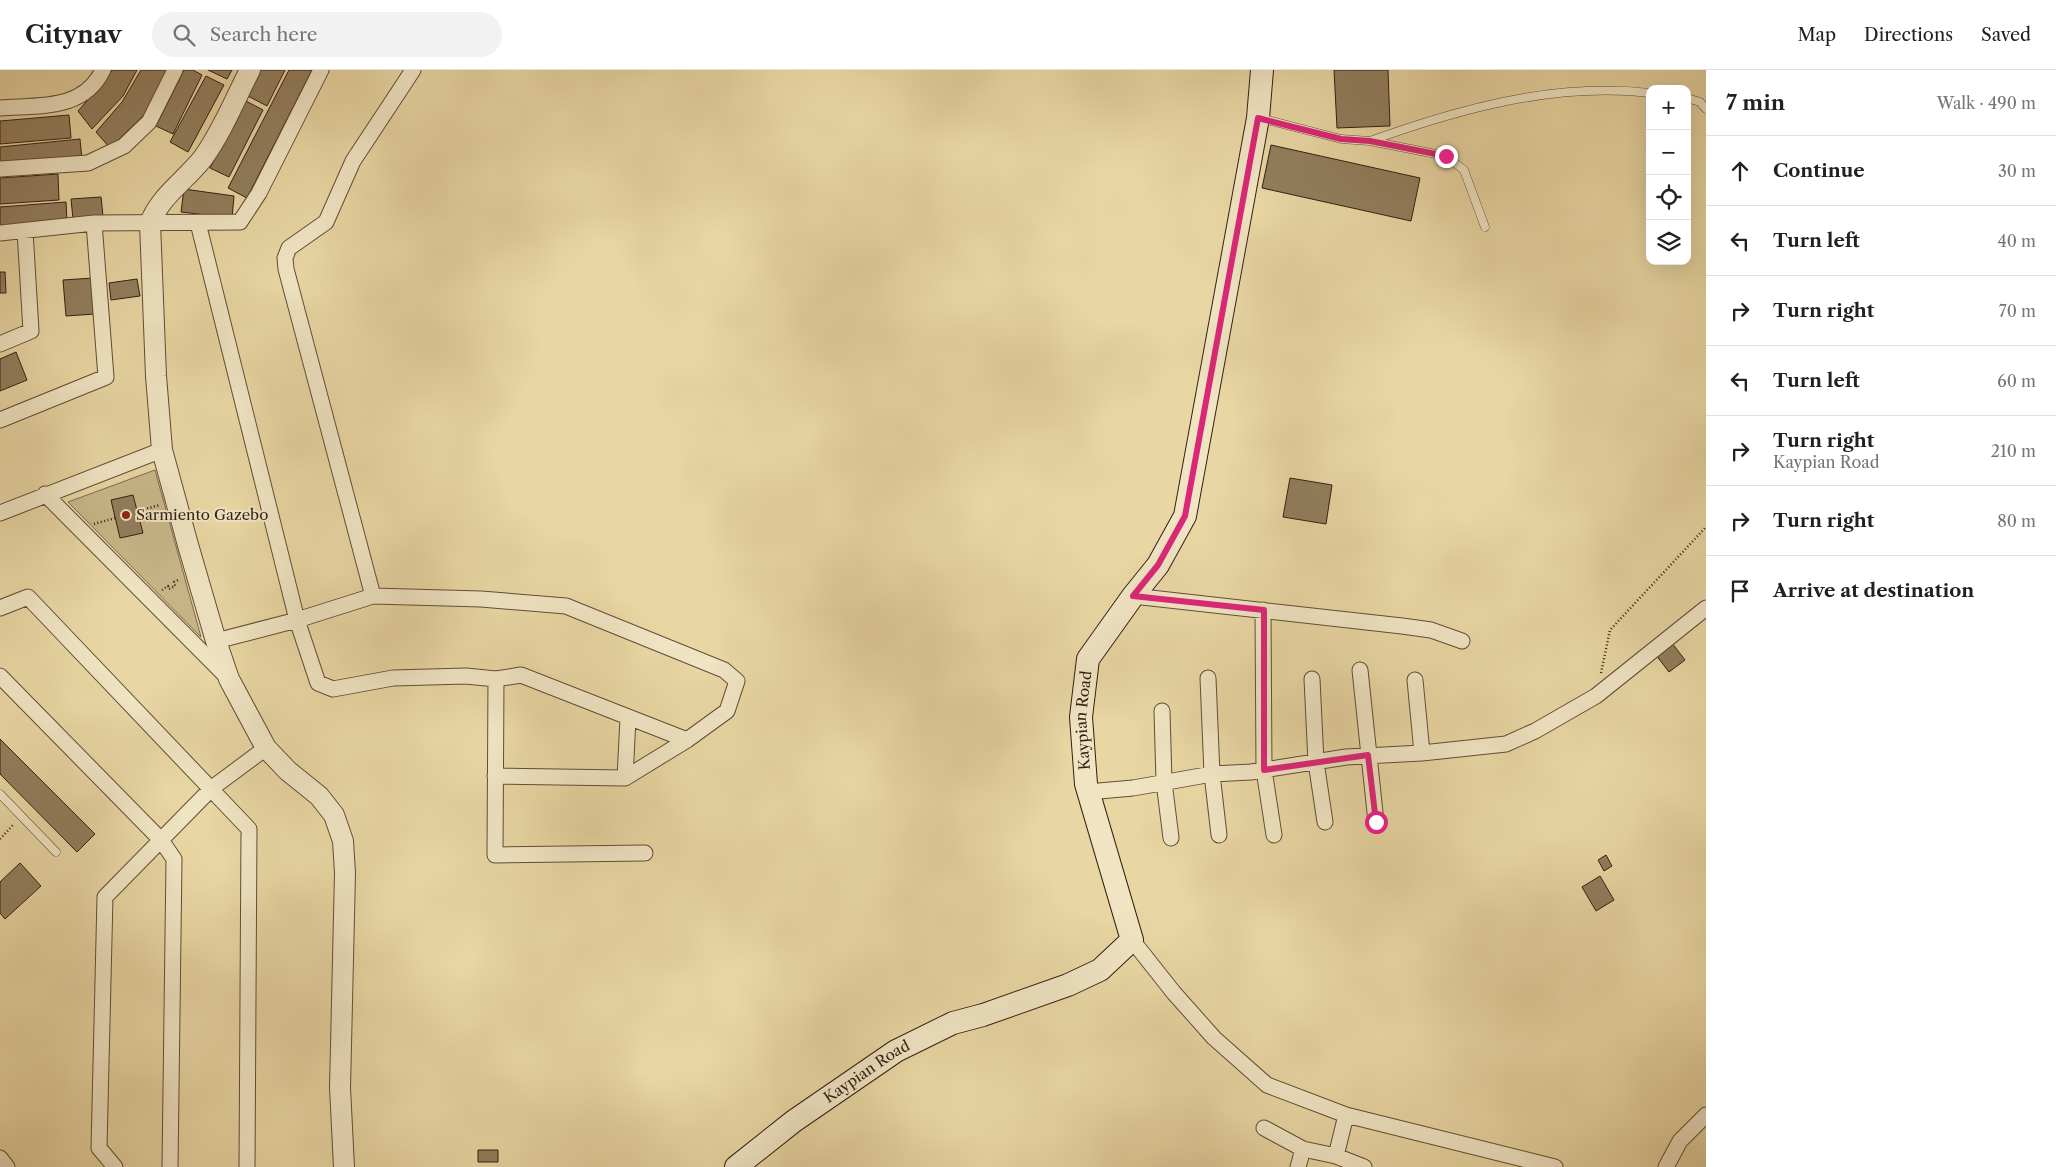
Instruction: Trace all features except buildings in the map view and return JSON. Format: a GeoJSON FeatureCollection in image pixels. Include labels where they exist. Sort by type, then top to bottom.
{"type":"FeatureCollection","features":[{"type":"Feature","properties":{"kind":"main road","name":"Kaypian Road"},"geometry":{"type":"LineString","coordinates":[[736,1167],[794,1120],[896,1051],[954,1023],[1068,985],[1100,970],[1132,940],[1086,784],[1081,717],[1088,659],[1133,596],[1158,565],[1185,516],[1258,118],[1262,70]]}},
{"type":"Feature","properties":{"kind":"street"},"geometry":{"type":"LineString","coordinates":[[0,108],[64,104],[81,96],[103,70]]}},
{"type":"Feature","properties":{"kind":"street"},"geometry":{"type":"LineString","coordinates":[[0,169],[88,163],[124,146],[149,122],[175,70]]}},
{"type":"Feature","properties":{"kind":"street"},"geometry":{"type":"LineString","coordinates":[[250,70],[218,134],[203,158],[163,199],[155,210],[150,223],[156,376],[162,450],[216,641],[229,679],[266,748],[288,771],[320,796],[334,815],[343,841],[345,873],[340,1088],[344,1167]]}},
{"type":"Feature","properties":{"kind":"street"},"geometry":{"type":"LineString","coordinates":[[0,233],[94,223],[240,222],[259,193],[321,70]]}},
{"type":"Feature","properties":{"kind":"street"},"geometry":{"type":"LineString","coordinates":[[373,596],[286,269],[285,258],[290,248],[326,222],[353,161],[413,70]]}},
{"type":"Feature","properties":{"kind":"street"},"geometry":{"type":"LineString","coordinates":[[0,420],[106,378],[94,223]]}},
{"type":"Feature","properties":{"kind":"street"},"geometry":{"type":"LineString","coordinates":[[198,223],[298,620],[318,682],[333,689],[393,678],[466,676],[496,679],[522,674],[687,740]]}},
{"type":"Feature","properties":{"kind":"street"},"geometry":{"type":"LineString","coordinates":[[0,344],[31,331],[25,231]]}},
{"type":"Feature","properties":{"kind":"street"},"geometry":{"type":"LineString","coordinates":[[0,513],[162,450]]}},
{"type":"Feature","properties":{"kind":"street"},"geometry":{"type":"LineString","coordinates":[[45,494],[229,679]]}},
{"type":"Feature","properties":{"kind":"street"},"geometry":{"type":"LineString","coordinates":[[216,641],[298,620],[373,596],[481,599],[566,606],[724,670],[737,681],[727,711],[687,740],[625,778],[495,776]]}},
{"type":"Feature","properties":{"kind":"street"},"geometry":{"type":"LineString","coordinates":[[1133,596],[1402,626],[1431,630],[1462,641]]}},
{"type":"Feature","properties":{"kind":"street"},"geometry":{"type":"LineString","coordinates":[[0,608],[28,597],[249,829],[247,1167]]}},
{"type":"Feature","properties":{"kind":"street"},"geometry":{"type":"LineString","coordinates":[[1088,792],[1133,788],[1212,774],[1264,770],[1368,755],[1422,753],[1506,744],[1535,731],[1596,696],[1706,608]]}},
{"type":"Feature","properties":{"kind":"street"},"geometry":{"type":"LineString","coordinates":[[1264,610],[1264,770],[1274,835]]}},
{"type":"Feature","properties":{"kind":"street"},"geometry":{"type":"LineString","coordinates":[[1360,670],[1376,822]]}},
{"type":"Feature","properties":{"kind":"street"},"geometry":{"type":"LineString","coordinates":[[0,676],[161,840],[174,859],[170,1167]]}},
{"type":"Feature","properties":{"kind":"street"},"geometry":{"type":"LineString","coordinates":[[1208,678],[1212,774],[1219,835]]}},
{"type":"Feature","properties":{"kind":"street"},"geometry":{"type":"LineString","coordinates":[[496,679],[494,856],[645,852]]}},
{"type":"Feature","properties":{"kind":"street"},"geometry":{"type":"LineString","coordinates":[[1312,679],[1316,762],[1325,822]]}},
{"type":"Feature","properties":{"kind":"street"},"geometry":{"type":"LineString","coordinates":[[1415,680],[1422,753]]}},
{"type":"Feature","properties":{"kind":"street"},"geometry":{"type":"LineString","coordinates":[[1162,711],[1164,782],[1171,838]]}},
{"type":"Feature","properties":{"kind":"street"},"geometry":{"type":"LineString","coordinates":[[625,778],[628,718]]}},
{"type":"Feature","properties":{"kind":"street"},"geometry":{"type":"LineString","coordinates":[[115,1167],[99,1148],[105,897],[212,788],[266,748]]}},
{"type":"Feature","properties":{"kind":"street"},"geometry":{"type":"LineString","coordinates":[[1132,940],[1174,993],[1214,1038],[1267,1085],[1346,1115],[1555,1167]]}},
{"type":"Feature","properties":{"kind":"street"},"geometry":{"type":"LineString","coordinates":[[1336,1156],[1346,1115]]}},
{"type":"Feature","properties":{"kind":"street"},"geometry":{"type":"LineString","coordinates":[[1666,1167],[1680,1140],[1706,1115]]}},
{"type":"Feature","properties":{"kind":"street"},"geometry":{"type":"LineString","coordinates":[[1264,1128],[1303,1148],[1336,1156],[1363,1167]]}},
{"type":"Feature","properties":{"kind":"street"},"geometry":{"type":"LineString","coordinates":[[1298,1167],[1303,1148]]}},
{"type":"Feature","properties":{"kind":"street"},"geometry":{"type":"LineString","coordinates":[[0,1158],[6,1167]]}},
{"type":"Feature","properties":{"kind":"lane"},"geometry":{"type":"LineString","coordinates":[[1370,141],[1415,125],[1518,98],[1579,93],[1632,91],[1646,93]]}},
{"type":"Feature","properties":{"kind":"lane"},"geometry":{"type":"LineString","coordinates":[[1691,99],[1700,102],[1706,109]]}},
{"type":"Feature","properties":{"kind":"lane"},"geometry":{"type":"LineString","coordinates":[[1258,118],[1341,139],[1370,141],[1446,156],[1464,170],[1485,227]]}},
{"type":"Feature","properties":{"kind":"lane"},"geometry":{"type":"LineString","coordinates":[[0,794],[56,852]]}},
{"type":"Feature","properties":{"kind":"path"},"geometry":{"type":"LineString","coordinates":[[137,511],[161,505]]}},
{"type":"Feature","properties":{"kind":"path"},"geometry":{"type":"LineString","coordinates":[[1596,696],[1610,630],[1706,526]]}},
{"type":"Feature","properties":{"kind":"path"},"geometry":{"type":"LineString","coordinates":[[0,839],[21,816]]}},
{"type":"Feature","properties":{"kind":"shaded area"},"geometry":{"type":"Polygon","coordinates":[[[155,470],[201,637],[68,502],[155,470]]]}},
{"type":"Feature","properties":{"kind":"place","name":"Sarmiento Gazebo"},"geometry":{"type":"Point","coordinates":[126,515]}},
{"type":"Feature","properties":{"kind":"route"},"geometry":{"type":"LineString","coordinates":[[1376,822],[1368,755],[1264,770],[1264,610],[1133,596],[1158,565],[1185,516],[1258,118],[1341,139],[1370,141],[1446,156]]}}]}
